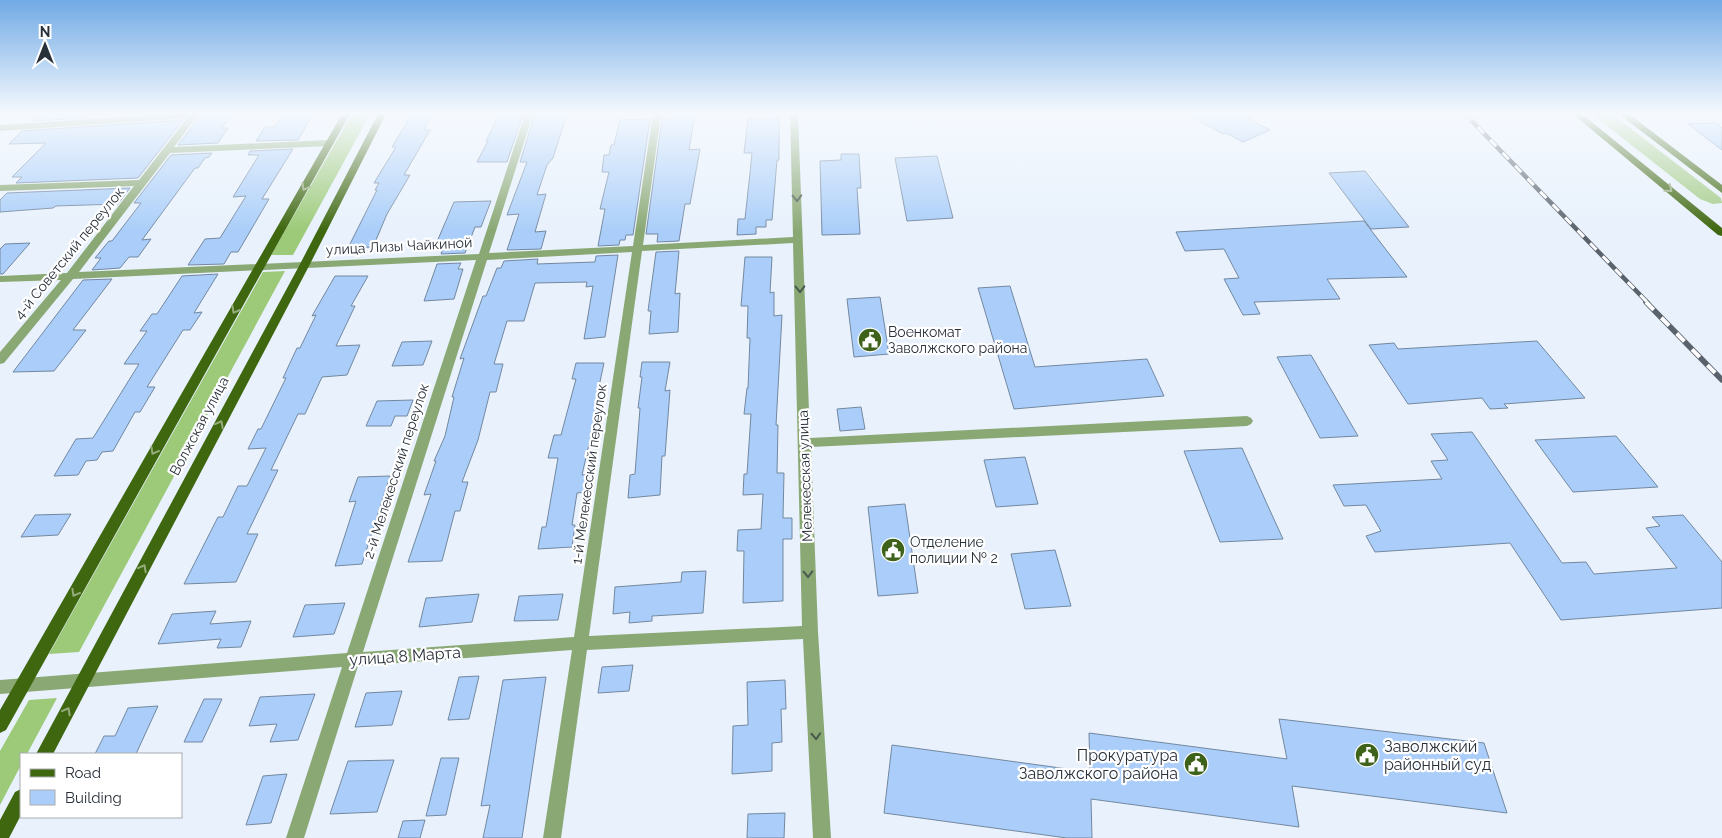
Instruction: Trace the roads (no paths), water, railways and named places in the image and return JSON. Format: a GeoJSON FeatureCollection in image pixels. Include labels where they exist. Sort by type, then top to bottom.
{"type":"FeatureCollection","features":[{"type":"Feature","properties":{"kind":"main road","name":"Волжская улица"},"geometry":{"type":"LineString","coordinates":[[0,725],[323,153]]}},
{"type":"Feature","properties":{"kind":"main road","name":"Волжская улица"},"geometry":{"type":"LineString","coordinates":[[45,753],[304,266],[362,153]]}},
{"type":"Feature","properties":{"kind":"main road"},"geometry":{"type":"LineString","coordinates":[[1625,153],[1722,233]]}},
{"type":"Feature","properties":{"kind":"main road"},"geometry":{"type":"LineString","coordinates":[[1674,153],[1722,190]]}},
{"type":"Feature","properties":{"kind":"main road"},"geometry":{"type":"LineString","coordinates":[[1709,222],[1722,221]]}},
{"type":"Feature","properties":{"kind":"main road"},"geometry":{"type":"LineString","coordinates":[[0,838],[20,800]]}},
{"type":"Feature","properties":{"kind":"street","name":"4-й Советский переулок"},"geometry":{"type":"LineString","coordinates":[[0,360],[70,276],[165,153]]}},
{"type":"Feature","properties":{"kind":"street","name":"2-й Мелекесский переулок"},"geometry":{"type":"LineString","coordinates":[[295,838],[516,153]]}},
{"type":"Feature","properties":{"kind":"street","name":"1-й Мелекесский переулок"},"geometry":{"type":"LineString","coordinates":[[552,838],[652,153]]}},
{"type":"Feature","properties":{"kind":"street","name":"Мелекесская улица"},"geometry":{"type":"LineString","coordinates":[[796,153],[810,632],[822,838]]}},
{"type":"Feature","properties":{"kind":"street"},"geometry":{"type":"LineString","coordinates":[[0,188],[142,182]]}},
{"type":"Feature","properties":{"kind":"street","name":"улица Лизы Чайкиной"},"geometry":{"type":"LineString","coordinates":[[0,279],[304,266],[799,240]]}},
{"type":"Feature","properties":{"kind":"street"},"geometry":{"type":"LineString","coordinates":[[804,443],[1247,421]]}},
{"type":"Feature","properties":{"kind":"street","name":"улица 8 Марта"},"geometry":{"type":"LineString","coordinates":[[0,687],[82,683],[353,660],[581,644],[810,632]]}},
{"type":"Feature","properties":{"kind":"railway"},"geometry":{"type":"LineString","coordinates":[[1503,153],[1648,303]]}},
{"type":"Feature","properties":{"kind":"railway"},"geometry":{"type":"LineString","coordinates":[[1646,302],[1722,380]]}},
{"type":"Feature","properties":{"kind":"place","name":"Военкомат Заволжского района"},"geometry":{"type":"Point","coordinates":[870,340]}},
{"type":"Feature","properties":{"kind":"place","name":"Отделение полиции № 2"},"geometry":{"type":"Point","coordinates":[893,550]}},
{"type":"Feature","properties":{"kind":"place","name":"Заволжский районный суд"},"geometry":{"type":"Point","coordinates":[1367,755]}},
{"type":"Feature","properties":{"kind":"place","name":"Прокуратура Заволжского района"},"geometry":{"type":"Point","coordinates":[1196,764]}}]}
